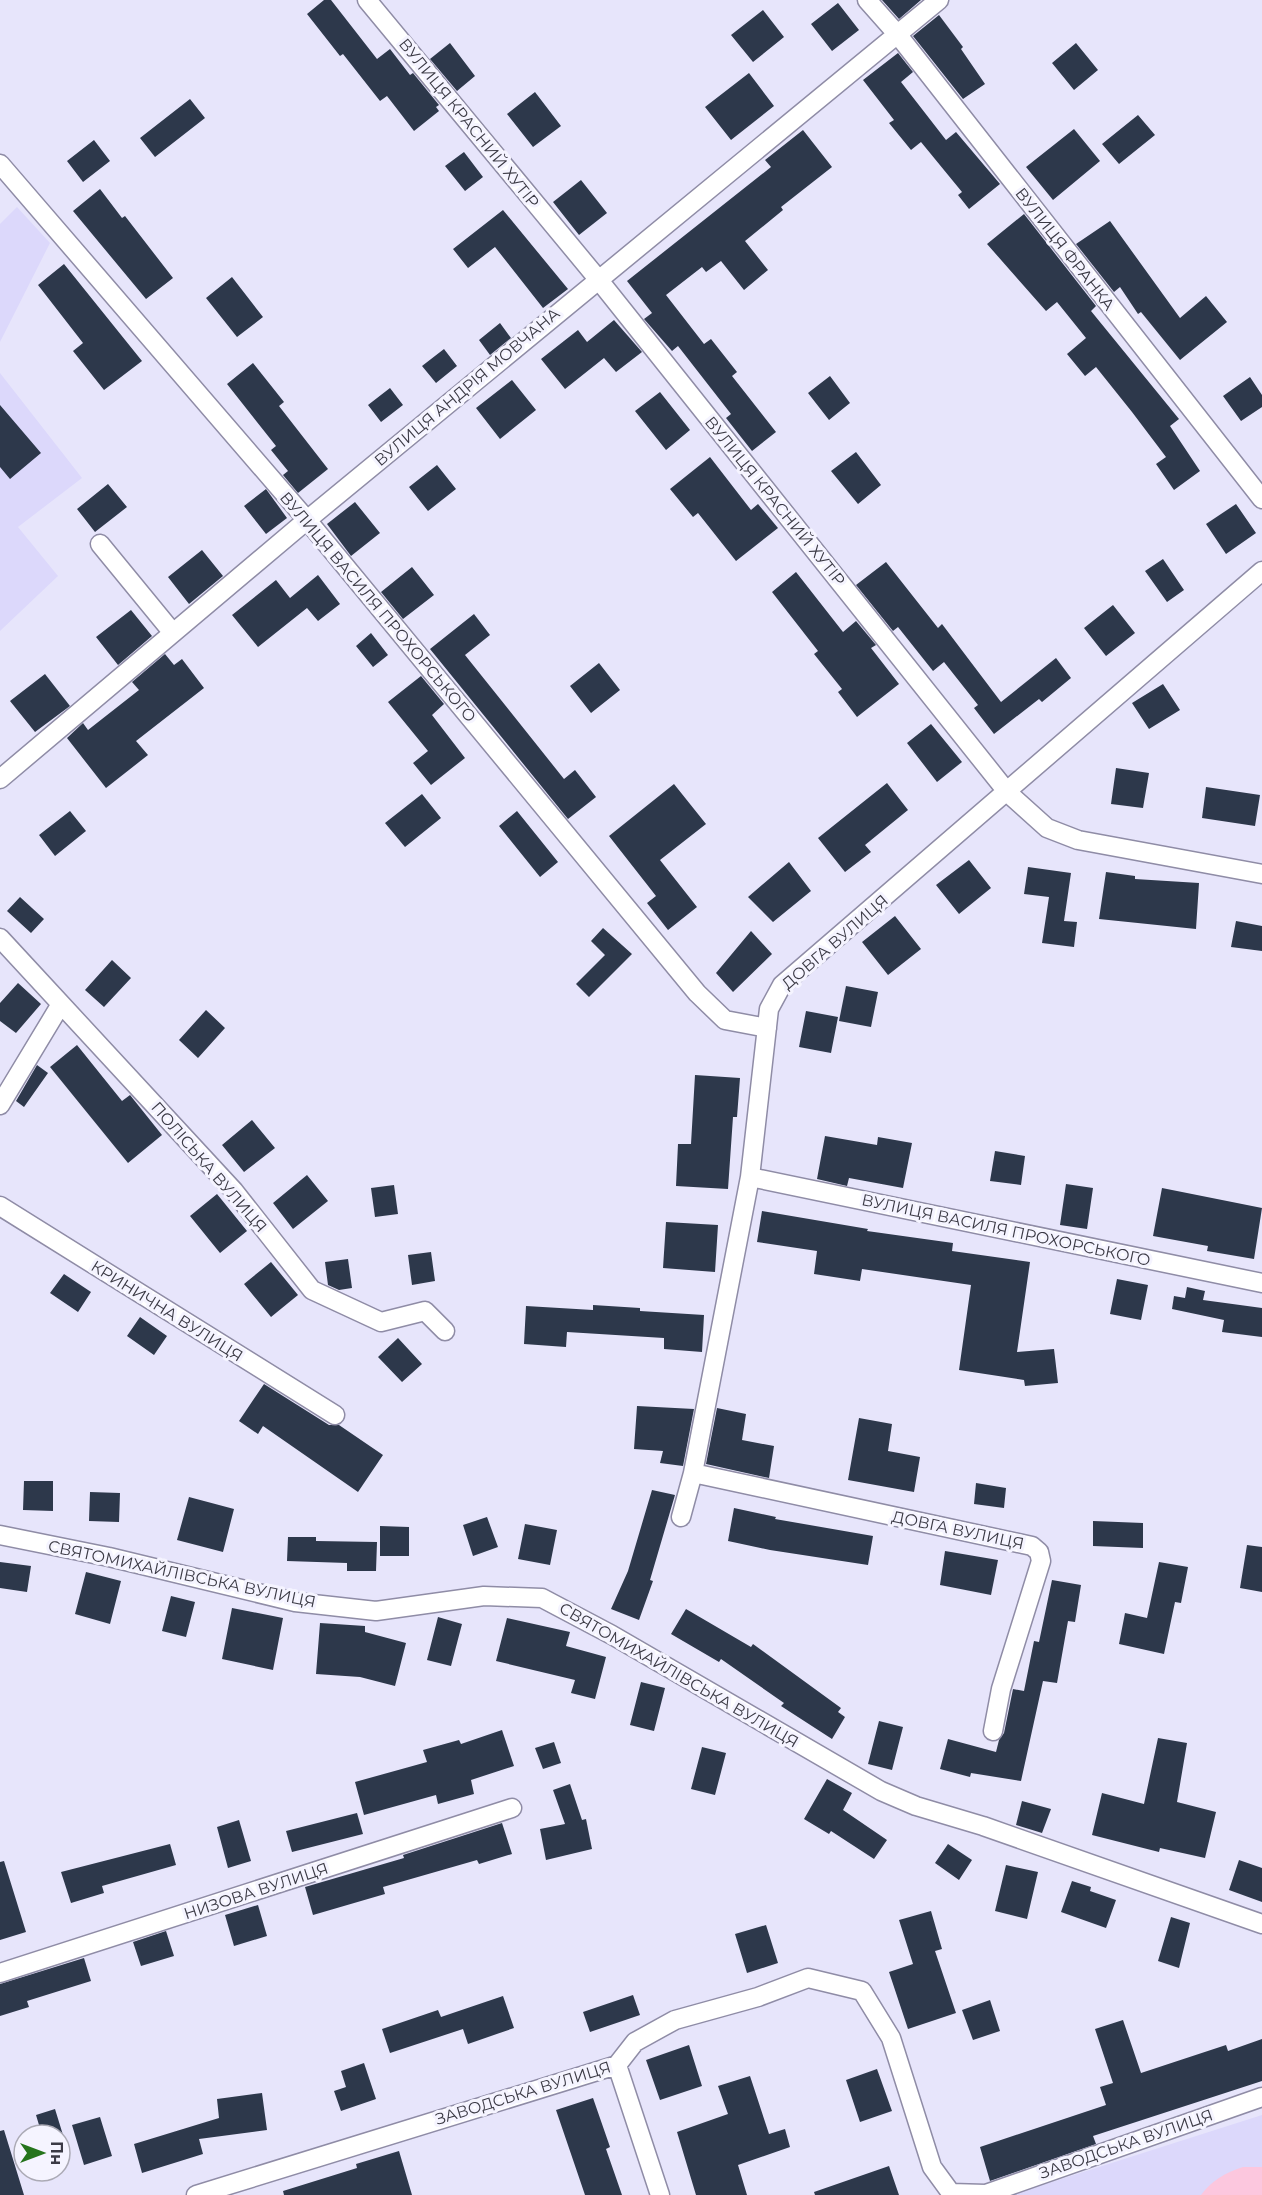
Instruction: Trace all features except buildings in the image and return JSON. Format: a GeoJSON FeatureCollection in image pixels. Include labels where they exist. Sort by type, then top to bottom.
{"type":"FeatureCollection","features":[{"type":"Feature","properties":{"kind":"street","name":"ВУЛИЦЯ КРАСНИЙ ХУТІР"},"geometry":{"type":"LineString","coordinates":[[367,0],[598,279],[1008,793],[1047,828],[1078,840],[1262,874]]}},
{"type":"Feature","properties":{"kind":"street","name":"ВУЛИЦЯ ФРАНКА"},"geometry":{"type":"LineString","coordinates":[[867,0],[898,35],[1262,500]]}},
{"type":"Feature","properties":{"kind":"street","name":"ВУЛИЦЯ АНДРІЯ МОВЧАНА"},"geometry":{"type":"LineString","coordinates":[[0,779],[307,520],[939,0]]}},
{"type":"Feature","properties":{"kind":"street","name":"ВУЛИЦЯ ВАСИЛЯ ПРОХОРСЬКОГО"},"geometry":{"type":"LineString","coordinates":[[0,164],[307,520],[697,993],[724,1020],[766,1028]]}},
{"type":"Feature","properties":{"kind":"street"},"geometry":{"type":"LineString","coordinates":[[100,544],[173,633]]}},
{"type":"Feature","properties":{"kind":"street","name":"ДОВГА ВУЛИЦЯ"},"geometry":{"type":"LineString","coordinates":[[681,1517],[693,1473],[750,1177],[766,1028],[770,1009],[782,985],[1008,793],[1262,571]]}},
{"type":"Feature","properties":{"kind":"street","name":"ПОЛІСЬКА ВУЛИЦЯ"},"geometry":{"type":"LineString","coordinates":[[0,938],[234,1191],[312,1290],[381,1322],[425,1311],[445,1331]]}},
{"type":"Feature","properties":{"kind":"street"},"geometry":{"type":"LineString","coordinates":[[0,1105],[62,1004]]}},
{"type":"Feature","properties":{"kind":"street","name":"ВУЛИЦЯ ВАСИЛЯ ПРОХОРСЬКОГО"},"geometry":{"type":"LineString","coordinates":[[750,1177],[1262,1282]]}},
{"type":"Feature","properties":{"kind":"street","name":"КРИНИЧНА ВУЛИЦЯ"},"geometry":{"type":"LineString","coordinates":[[0,1206],[335,1415]]}},
{"type":"Feature","properties":{"kind":"street","name":"ДОВГА ВУЛИЦЯ"},"geometry":{"type":"LineString","coordinates":[[693,1473],[1032,1546],[1039,1552],[1041,1561],[1001,1689],[993,1731]]}},
{"type":"Feature","properties":{"kind":"street","name":"СВЯТОМИХАЙЛІВСЬКА ВУЛИЦЯ"},"geometry":{"type":"LineString","coordinates":[[0,1535],[109,1557],[306,1603],[376,1611],[484,1596],[542,1598],[612,1635],[898,1799],[1262,1924]]}},
{"type":"Feature","properties":{"kind":"street","name":"НИЗОВА ВУЛИЦЯ"},"geometry":{"type":"LineString","coordinates":[[0,1973],[513,1808]]}},
{"type":"Feature","properties":{"kind":"street","name":"ЗАВОДСЬКА ВУЛИЦЯ"},"geometry":{"type":"LineString","coordinates":[[196,2195],[617,2065],[635,2043],[675,2020],[758,1997],[808,1978],[862,1991],[891,2038],[932,2167],[951,2193],[986,2194],[1262,2097]]}},
{"type":"Feature","properties":{"kind":"street"},"geometry":{"type":"LineString","coordinates":[[617,2065],[660,2195]]}},
{"type":"Feature","properties":{"kind":"shaded area"},"geometry":{"type":"Polygon","coordinates":[[[17,207],[50,243],[0,342],[0,224],[17,207]]]}},
{"type":"Feature","properties":{"kind":"shaded area"},"geometry":{"type":"Polygon","coordinates":[[[0,373],[82,478],[18,527],[58,576],[0,631],[0,373]]]}},
{"type":"Feature","properties":{"kind":"shaded area"},"geometry":{"type":"Polygon","coordinates":[[[1262,2115],[1262,2195],[1011,2195],[1262,2115]]]}},
{"type":"Feature","properties":{"kind":"shaded area"},"geometry":{"type":"Polygon","coordinates":[[[1243,2167],[1262,2167],[1262,2195],[1201,2195],[1219,2178],[1243,2167]]]}}]}
